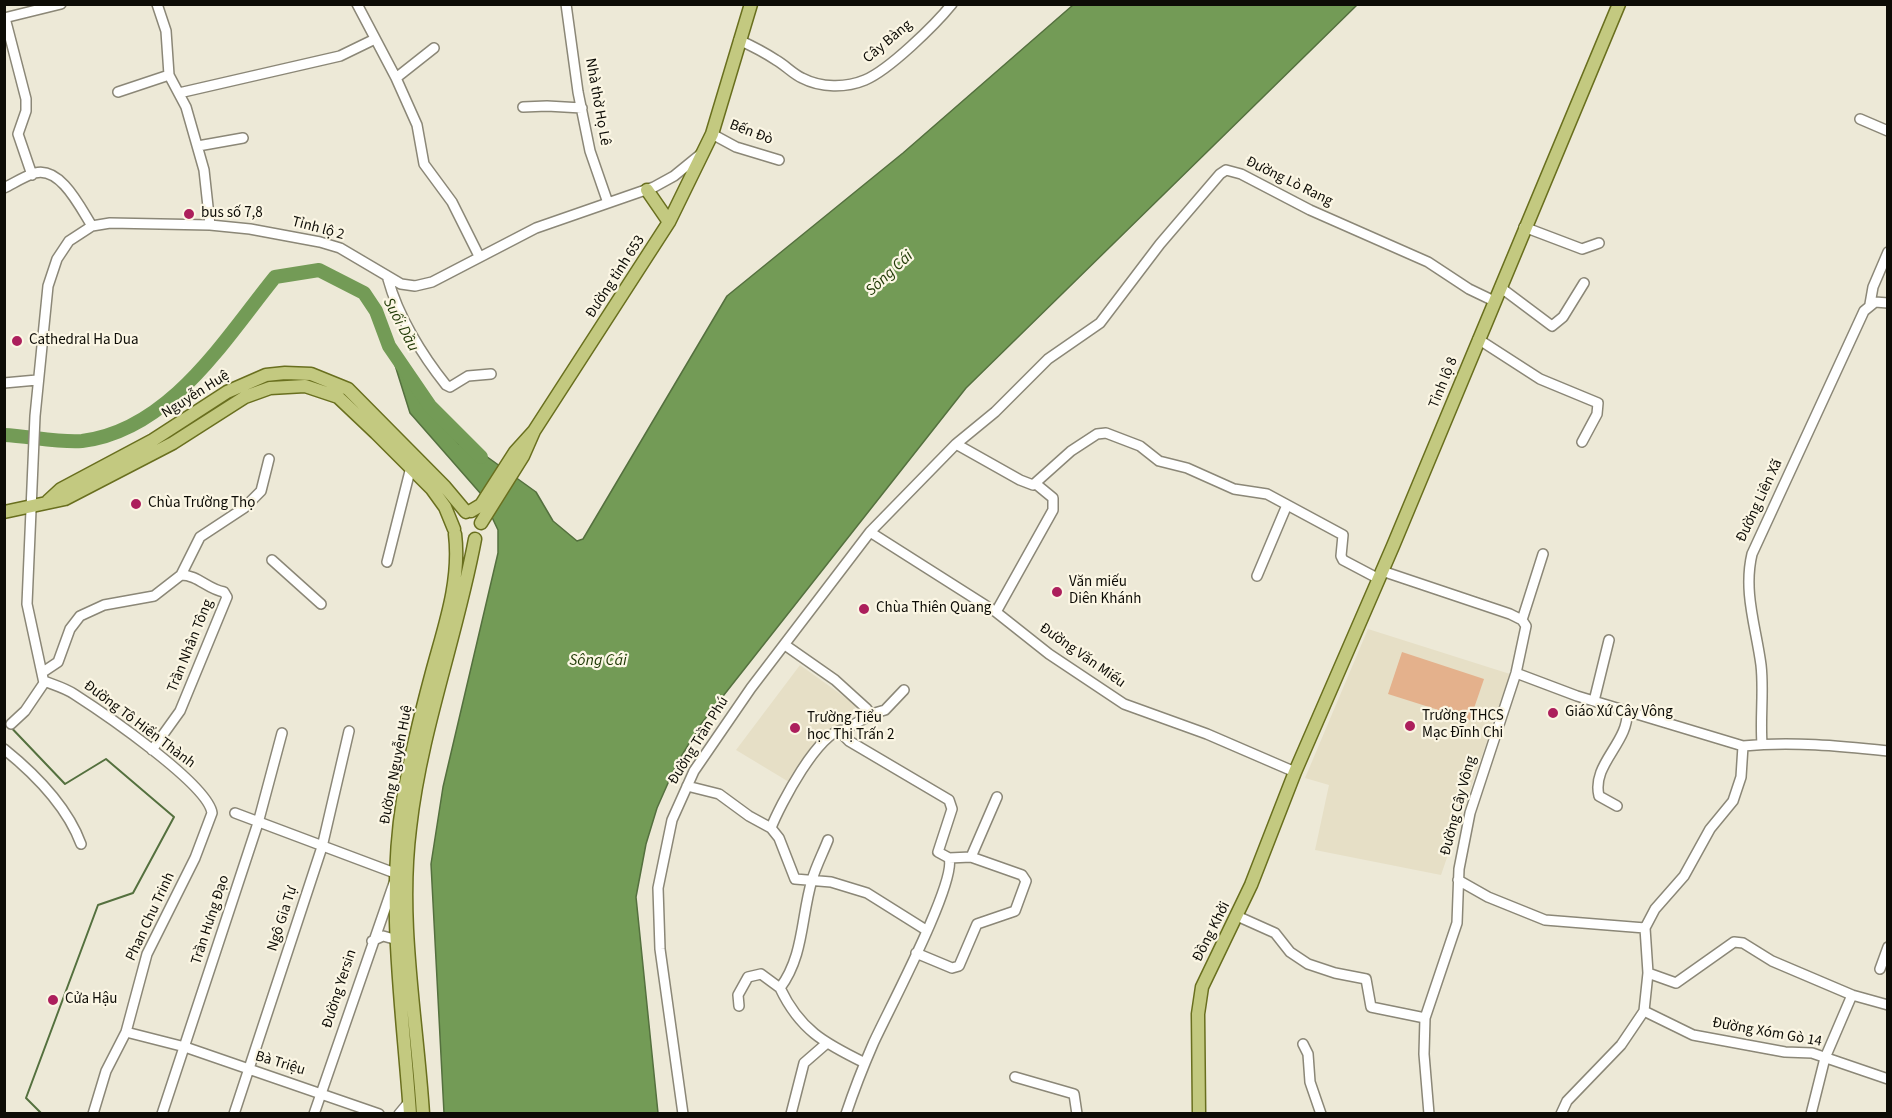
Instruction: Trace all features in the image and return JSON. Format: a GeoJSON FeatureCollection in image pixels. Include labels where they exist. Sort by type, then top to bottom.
{"type":"FeatureCollection","features":[{"type":"Feature","properties":{"kind":"main road"},"geometry":{"type":"LineString","coordinates":[[712,134],[751,4]]}},
{"type":"Feature","properties":{"kind":"main road","name":"Tỉnh lộ 8"},"geometry":{"type":"LineString","coordinates":[[1295,772],[1381,575],[1524,227],[1619,4]]}},
{"type":"Feature","properties":{"kind":"main road","name":"Đường tỉnh 653"},"geometry":{"type":"LineString","coordinates":[[481,523],[488,503],[669,222],[712,134]]}},
{"type":"Feature","properties":{"kind":"main road"},"geometry":{"type":"LineString","coordinates":[[647,190],[669,222]]}},
{"type":"Feature","properties":{"kind":"main road","name":"Nguyễn Huệ"},"geometry":{"type":"LineString","coordinates":[[4,512],[30,508],[47,501],[62,489],[153,440],[227,392],[266,375],[311,374],[348,389],[445,507],[455,531]]}},
{"type":"Feature","properties":{"kind":"main road","name":"Nguyễn Huệ"},"geometry":{"type":"LineString","coordinates":[[380,429],[469,512]]}},
{"type":"Feature","properties":{"kind":"main road","name":"Đường tỉnh 653"},"geometry":{"type":"LineString","coordinates":[[469,512],[488,503]]}},
{"type":"Feature","properties":{"kind":"main road"},"geometry":{"type":"LineString","coordinates":[[469,512],[480,515],[481,523],[475,539],[467,544],[455,531],[458,518],[469,512]]}},
{"type":"Feature","properties":{"kind":"main road","name":"Đường Nguyễn Huệ"},"geometry":{"type":"LineString","coordinates":[[410,1108],[398,944],[403,802],[434,686],[455,583],[455,531]]}},
{"type":"Feature","properties":{"kind":"main road","name":"Đường Nguyễn Huệ"},"geometry":{"type":"LineString","coordinates":[[434,686],[464,596],[475,539]]}},
{"type":"Feature","properties":{"kind":"main road","name":"Đồng Khởi"},"geometry":{"type":"LineString","coordinates":[[1199,1113],[1200,999],[1215,956],[1237,916],[1295,772]]}},
{"type":"Feature","properties":{"kind":"main road","name":"Đường Nguyễn Huệ"},"geometry":{"type":"LineString","coordinates":[[401,875],[423,1113]]}},
{"type":"Feature","properties":{"kind":"main road"},"geometry":{"type":"LineString","coordinates":[[410,1108],[422,1098]]}},
{"type":"Feature","properties":{"kind":"street"},"geometry":{"type":"LineString","coordinates":[[32,175],[18,134],[26,111],[26,99],[5,18],[61,4]]}},
{"type":"Feature","properties":{"kind":"street"},"geometry":{"type":"LineString","coordinates":[[157,4],[166,31],[169,75],[186,107],[204,170],[210,225]]}},
{"type":"Feature","properties":{"kind":"street"},"geometry":{"type":"LineString","coordinates":[[357,4],[396,78],[417,125],[424,164],[452,202],[479,256]]}},
{"type":"Feature","properties":{"kind":"street","name":"Nhà thờ Họ Lê"},"geometry":{"type":"LineString","coordinates":[[566,4],[591,152],[608,203]]}},
{"type":"Feature","properties":{"kind":"street","name":"Cây Bàng"},"geometry":{"type":"LineString","coordinates":[[739,40],[763,51],[801,78],[827,86],[836,86],[858,82],[872,76],[903,53],[952,4]]}},
{"type":"Feature","properties":{"kind":"street"},"geometry":{"type":"LineString","coordinates":[[179,93],[340,56],[375,39]]}},
{"type":"Feature","properties":{"kind":"street"},"geometry":{"type":"LineString","coordinates":[[396,78],[434,48]]}},
{"type":"Feature","properties":{"kind":"street"},"geometry":{"type":"LineString","coordinates":[[118,92],[169,75]]}},
{"type":"Feature","properties":{"kind":"street"},"geometry":{"type":"LineString","coordinates":[[523,107],[582,108]]}},
{"type":"Feature","properties":{"kind":"street"},"geometry":{"type":"LineString","coordinates":[[1860,119],[1887,131]]}},
{"type":"Feature","properties":{"kind":"street","name":"Bến Đò"},"geometry":{"type":"LineString","coordinates":[[712,134],[736,147],[779,160]]}},
{"type":"Feature","properties":{"kind":"street"},"geometry":{"type":"LineString","coordinates":[[198,146],[243,138]]}},
{"type":"Feature","properties":{"kind":"street","name":"Tỉnh lộ 2"},"geometry":{"type":"LineString","coordinates":[[44,677],[32,636],[27,604],[37,380],[48,286],[55,265],[69,241],[92,226],[118,222],[210,225],[320,242],[347,252],[388,279],[401,284],[424,284],[461,268],[479,256],[536,228],[647,190],[674,176],[705,151]]}},
{"type":"Feature","properties":{"kind":"street","name":"Đường Lò Rang"},"geometry":{"type":"LineString","coordinates":[[1091,331],[1109,312],[1160,244],[1226,170],[1241,174],[1310,210],[1428,262],[1468,289],[1494,301]]}},
{"type":"Feature","properties":{"kind":"street"},"geometry":{"type":"LineString","coordinates":[[4,188],[32,175],[46,174],[61,182],[92,226]]}},
{"type":"Feature","properties":{"kind":"street"},"geometry":{"type":"LineString","coordinates":[[1524,227],[1582,249],[1599,243]]}},
{"type":"Feature","properties":{"kind":"street","name":"Đường Liên Xã"},"geometry":{"type":"LineString","coordinates":[[1762,744],[1763,685],[1749,595],[1750,561],[1761,531],[1864,311],[1870,304],[1873,287],[1887,252]]}},
{"type":"Feature","properties":{"kind":"street"},"geometry":{"type":"LineString","coordinates":[[388,279],[392,294],[415,338],[446,385],[453,386],[474,374],[491,374]]}},
{"type":"Feature","properties":{"kind":"street"},"geometry":{"type":"LineString","coordinates":[[1500,287],[1552,326],[1563,317],[1584,283]]}},
{"type":"Feature","properties":{"kind":"street"},"geometry":{"type":"LineString","coordinates":[[1870,304],[1879,301],[1887,303]]}},
{"type":"Feature","properties":{"kind":"street","name":"Đường Trần Phú"},"geometry":{"type":"LineString","coordinates":[[683,1113],[658,917],[658,888],[664,851],[678,802],[714,740],[870,532],[956,444],[994,412],[1048,359],[1091,331]]}},
{"type":"Feature","properties":{"kind":"street"},"geometry":{"type":"LineString","coordinates":[[1478,339],[1540,379],[1598,403],[1597,414],[1582,442]]}},
{"type":"Feature","properties":{"kind":"street"},"geometry":{"type":"LineString","coordinates":[[4,383],[37,380]]}},
{"type":"Feature","properties":{"kind":"street"},"geometry":{"type":"LineString","coordinates":[[1036,484],[1071,451],[1097,434],[1106,433],[1140,446],[1159,461],[1177,464],[1234,489],[1260,492],[1341,533],[1343,539],[1341,558],[1381,575],[1522,620]]}},
{"type":"Feature","properties":{"kind":"street"},"geometry":{"type":"LineString","coordinates":[[956,444],[1020,480],[1036,484],[1053,498],[1053,510],[996,612]]}},
{"type":"Feature","properties":{"kind":"street"},"geometry":{"type":"LineString","coordinates":[[11,724],[36,697],[44,677],[58,662],[70,629],[80,616],[104,604],[154,596],[181,575],[200,537],[244,508],[261,491],[269,459]]}},
{"type":"Feature","properties":{"kind":"street"},"geometry":{"type":"LineString","coordinates":[[387,562],[411,468]]}},
{"type":"Feature","properties":{"kind":"street"},"geometry":{"type":"LineString","coordinates":[[1257,576],[1287,505]]}},
{"type":"Feature","properties":{"kind":"street","name":"Đường Văn Miếu"},"geometry":{"type":"LineString","coordinates":[[870,532],[996,612],[1049,654],[1124,704],[1206,734],[1295,772]]}},
{"type":"Feature","properties":{"kind":"street","name":"Đường Cây Vông"},"geometry":{"type":"LineString","coordinates":[[1429,1113],[1424,1061],[1425,1018],[1434,984],[1457,923],[1458,880],[1470,813],[1516,673],[1526,630],[1522,620],[1543,554]]}},
{"type":"Feature","properties":{"kind":"street"},"geometry":{"type":"LineString","coordinates":[[272,560],[321,604]]}},
{"type":"Feature","properties":{"kind":"street","name":"Trần Nhân Tông"},"geometry":{"type":"LineString","coordinates":[[152,750],[180,711],[227,597],[224,592],[211,589],[195,577],[181,575]]}},
{"type":"Feature","properties":{"kind":"street"},"geometry":{"type":"LineString","coordinates":[[1594,701],[1609,640]]}},
{"type":"Feature","properties":{"kind":"street"},"geometry":{"type":"LineString","coordinates":[[785,645],[835,680],[867,709],[868,715]]}},
{"type":"Feature","properties":{"kind":"street"},"geometry":{"type":"LineString","coordinates":[[1516,673],[1594,701],[1743,746],[1762,744],[1887,751]]}},
{"type":"Feature","properties":{"kind":"street","name":"Đường Tô Hiến Thành"},"geometry":{"type":"LineString","coordinates":[[44,677],[74,694],[152,750],[209,801]]}},
{"type":"Feature","properties":{"kind":"street"},"geometry":{"type":"LineString","coordinates":[[771,828],[788,792],[806,764],[832,734],[844,730],[868,715],[885,710],[904,690]]}},
{"type":"Feature","properties":{"kind":"street"},"geometry":{"type":"LineString","coordinates":[[1617,806],[1599,796],[1596,787],[1606,762],[1624,732],[1627,710]]}},
{"type":"Feature","properties":{"kind":"street"},"geometry":{"type":"LineString","coordinates":[[844,730],[843,735],[849,741],[949,800],[952,809],[937,849],[939,854],[949,858],[971,857],[1024,877],[1025,887],[1018,908],[977,924],[961,963],[956,968],[916,953]]}},
{"type":"Feature","properties":{"kind":"street","name":"Ngô Gia Tự"},"geometry":{"type":"LineString","coordinates":[[234,1113],[322,847],[349,731]]}},
{"type":"Feature","properties":{"kind":"street","name":"Trần Hưng Đạo"},"geometry":{"type":"LineString","coordinates":[[162,1113],[258,823],[282,734]]}},
{"type":"Feature","properties":{"kind":"street"},"geometry":{"type":"LineString","coordinates":[[1561,1113],[1567,1101],[1588,1083],[1621,1045],[1644,1011],[1648,973],[1645,928],[1655,909],[1684,876],[1710,829],[1733,801],[1741,777],[1743,746]]}},
{"type":"Feature","properties":{"kind":"street"},"geometry":{"type":"LineString","coordinates":[[4,749],[28,769],[51,796],[74,825],[81,844]]}},
{"type":"Feature","properties":{"kind":"street"},"geometry":{"type":"LineString","coordinates":[[687,786],[719,794],[749,816],[771,828],[783,846],[792,877],[800,880],[831,882],[867,893],[926,930]]}},
{"type":"Feature","properties":{"kind":"street"},"geometry":{"type":"LineString","coordinates":[[971,857],[997,797]]}},
{"type":"Feature","properties":{"kind":"street","name":"Phan Chu Trinh"},"geometry":{"type":"LineString","coordinates":[[93,1113],[106,1071],[126,1032],[147,954],[174,903],[209,824],[212,813],[209,801]]}},
{"type":"Feature","properties":{"kind":"street"},"geometry":{"type":"LineString","coordinates":[[236,813],[401,875]]}},
{"type":"Feature","properties":{"kind":"street"},"geometry":{"type":"LineString","coordinates":[[780,988],[792,969],[798,951],[812,880],[828,840]]}},
{"type":"Feature","properties":{"kind":"street"},"geometry":{"type":"LineString","coordinates":[[846,1113],[865,1063],[947,882],[951,870],[949,858]]}},
{"type":"Feature","properties":{"kind":"street","name":"Đường Yersin"},"geometry":{"type":"LineString","coordinates":[[314,1113],[372,941],[401,875]]}},
{"type":"Feature","properties":{"kind":"street"},"geometry":{"type":"LineString","coordinates":[[1458,880],[1488,897],[1545,920],[1645,928]]}},
{"type":"Feature","properties":{"kind":"street"},"geometry":{"type":"LineString","coordinates":[[1237,916],[1275,933],[1290,952],[1308,964],[1335,973],[1366,979],[1371,1007],[1425,1018]]}},
{"type":"Feature","properties":{"kind":"street"},"geometry":{"type":"LineString","coordinates":[[372,941],[383,936],[394,939],[398,944]]}},
{"type":"Feature","properties":{"kind":"street"},"geometry":{"type":"LineString","coordinates":[[1648,973],[1677,983],[1734,942],[1743,943],[1772,961],[1852,995],[1887,1005]]}},
{"type":"Feature","properties":{"kind":"street"},"geometry":{"type":"LineString","coordinates":[[1880,969],[1887,947]]}},
{"type":"Feature","properties":{"kind":"street"},"geometry":{"type":"LineString","coordinates":[[739,1006],[738,995],[748,977],[761,974],[780,988],[790,1008],[816,1037],[865,1063]]}},
{"type":"Feature","properties":{"kind":"street"},"geometry":{"type":"LineString","coordinates":[[1811,1113],[1825,1058],[1852,995]]}},
{"type":"Feature","properties":{"kind":"street","name":"Đường Xóm Gò 14"},"geometry":{"type":"LineString","coordinates":[[1644,1011],[1693,1035],[1785,1052],[1800,1051],[1887,1079]]}},
{"type":"Feature","properties":{"kind":"street","name":"Bà Triệu"},"geometry":{"type":"LineString","coordinates":[[126,1032],[185,1047],[379,1113]]}},
{"type":"Feature","properties":{"kind":"street"},"geometry":{"type":"LineString","coordinates":[[791,1113],[804,1063],[827,1043]]}},
{"type":"Feature","properties":{"kind":"street"},"geometry":{"type":"LineString","coordinates":[[1303,1044],[1308,1054],[1310,1082],[1321,1113]]}},
{"type":"Feature","properties":{"kind":"street"},"geometry":{"type":"LineString","coordinates":[[1015,1077],[1074,1094],[1077,1113]]}},
{"type":"Feature","properties":{"kind":"street"},"geometry":{"type":"LineString","coordinates":[[399,1113],[410,1108]]}},
{"type":"Feature","properties":{"kind":"shaded area","name":"Trường THCS Mạc Đĩnh Chi"},"geometry":{"type":"Polygon","coordinates":[[[1368,629],[1510,674],[1441,875],[1315,850],[1329,785],[1305,778],[1368,629]]]}},
{"type":"Feature","properties":{"kind":"shaded area"},"geometry":{"type":"Polygon","coordinates":[[[1402,652],[1484,679],[1470,720],[1388,694],[1402,652]]]}},
{"type":"Feature","properties":{"kind":"shaded area","name":"Trường Tiểu học Thị Trấn 2"},"geometry":{"type":"Polygon","coordinates":[[[800,665],[857,706],[789,782],[736,750],[800,665]]]}},
{"type":"Feature","properties":{"kind":"water","name":"Sông Cái"},"geometry":{"type":"Polygon","coordinates":[[[1073,5],[1357,5],[966,388],[701,724],[676,765],[657,808],[646,844],[636,897],[658,1113],[444,1113],[431,864],[443,787],[498,553],[498,530],[481,494],[410,413],[389,346],[426,404],[459,444],[472,446],[536,492],[553,521],[577,541],[583,539],[727,296],[903,153],[1073,5]]]}},
{"type":"Feature","properties":{"kind":"waterway","name":"Suối Dầu"},"geometry":{"type":"LineString","coordinates":[[4,435],[82,441],[113,433],[142,420],[168,401],[215,354],[275,277],[319,270],[364,293],[376,311],[389,346],[430,406],[481,457]]}},
{"type":"Feature","properties":{"kind":"waterway"},"geometry":{"type":"LineString","coordinates":[[4,720],[65,784],[106,759],[174,817],[133,893],[98,905],[26,1098],[42,1114]]}},
{"type":"Feature","properties":{"kind":"place","name":"bus số 7,8"},"geometry":{"type":"Point","coordinates":[189,214]}},
{"type":"Feature","properties":{"kind":"place","name":"Cathedral Ha Dua"},"geometry":{"type":"Point","coordinates":[17,341]}},
{"type":"Feature","properties":{"kind":"place","name":"Chùa Trường Thọ"},"geometry":{"type":"Point","coordinates":[136,504]}},
{"type":"Feature","properties":{"kind":"place","name":"Văn miếu Diên Khánh"},"geometry":{"type":"Point","coordinates":[1057,592]}},
{"type":"Feature","properties":{"kind":"place","name":"Chùa Thiên Quang"},"geometry":{"type":"Point","coordinates":[864,609]}},
{"type":"Feature","properties":{"kind":"place","name":"Giáo Xứ Cây Vông"},"geometry":{"type":"Point","coordinates":[1553,713]}},
{"type":"Feature","properties":{"kind":"place","name":"Trường THCS Mạc Đĩnh Chi"},"geometry":{"type":"Point","coordinates":[1410,726]}},
{"type":"Feature","properties":{"kind":"place","name":"Trường Tiểu học Thị Trấn 2"},"geometry":{"type":"Point","coordinates":[795,728]}},
{"type":"Feature","properties":{"kind":"place","name":"Cửa Hậu"},"geometry":{"type":"Point","coordinates":[53,1000]}}]}
